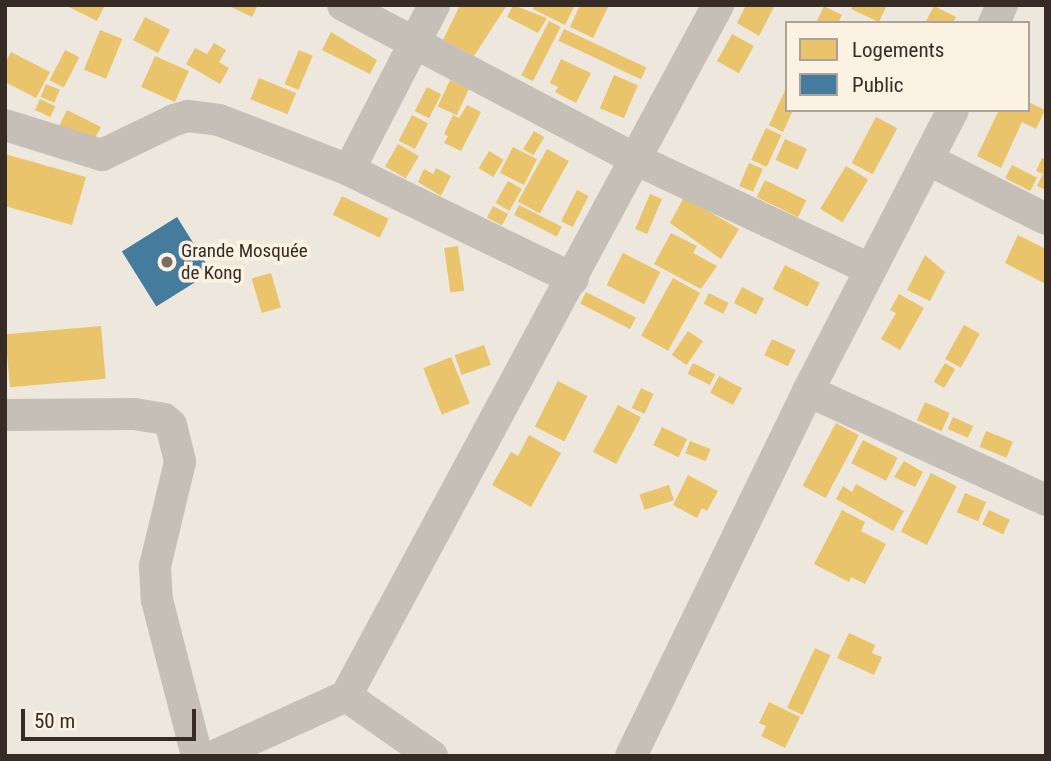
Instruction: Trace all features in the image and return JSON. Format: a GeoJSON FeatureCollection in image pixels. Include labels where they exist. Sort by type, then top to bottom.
{"type":"FeatureCollection","features":[{"type":"Feature","properties":{"kind":"street"},"geometry":{"type":"LineString","coordinates":[[343,5],[418,41],[637,160],[870,269]]}},
{"type":"Feature","properties":{"kind":"street"},"geometry":{"type":"LineString","coordinates":[[349,170],[435,5]]}},
{"type":"Feature","properties":{"kind":"street"},"geometry":{"type":"LineString","coordinates":[[214,756],[346,696],[573,279],[718,5]]}},
{"type":"Feature","properties":{"kind":"street"},"geometry":{"type":"LineString","coordinates":[[994,21],[1002,5]]}},
{"type":"Feature","properties":{"kind":"street"},"geometry":{"type":"LineString","coordinates":[[631,756],[808,391],[952,112]]}},
{"type":"Feature","properties":{"kind":"street"},"geometry":{"type":"LineString","coordinates":[[5,125],[102,155],[174,120],[202,118],[349,170],[573,279]]}},
{"type":"Feature","properties":{"kind":"street"},"geometry":{"type":"LineString","coordinates":[[929,160],[1046,219]]}},
{"type":"Feature","properties":{"kind":"street"},"geometry":{"type":"LineString","coordinates":[[808,391],[1046,500]]}},
{"type":"Feature","properties":{"kind":"street"},"geometry":{"type":"LineString","coordinates":[[5,415],[134,414],[164,419],[171,425],[180,461],[155,566],[157,600],[197,756]]}},
{"type":"Feature","properties":{"kind":"street"},"geometry":{"type":"LineString","coordinates":[[346,696],[432,756]]}},
{"type":"Feature","properties":{"kind":"building: Logements"},"geometry":{"type":"Polygon","coordinates":[[[65,5],[105,5],[97,21],[65,5]]]}},
{"type":"Feature","properties":{"kind":"building: Logements"},"geometry":{"type":"Polygon","coordinates":[[[227,5],[258,5],[252,17],[227,5]]]}},
{"type":"Feature","properties":{"kind":"building: Logements"},"geometry":{"type":"Polygon","coordinates":[[[460,5],[507,5],[474,56],[443,40],[460,5]]]}},
{"type":"Feature","properties":{"kind":"building: Logements"},"geometry":{"type":"Polygon","coordinates":[[[513,5],[547,18],[538,33],[507,17],[513,5]]]}},
{"type":"Feature","properties":{"kind":"building: Logements"},"geometry":{"type":"Polygon","coordinates":[[[534,5],[575,5],[565,25],[533,9],[534,5]]]}},
{"type":"Feature","properties":{"kind":"building: Logements"},"geometry":{"type":"Polygon","coordinates":[[[580,5],[609,5],[593,38],[570,27],[580,5]]]}},
{"type":"Feature","properties":{"kind":"building: Logements"},"geometry":{"type":"Polygon","coordinates":[[[746,5],[775,5],[759,36],[737,23],[746,5]]]}},
{"type":"Feature","properties":{"kind":"building: Logements"},"geometry":{"type":"Polygon","coordinates":[[[853,5],[887,5],[879,21],[851,9],[853,5]]]}},
{"type":"Feature","properties":{"kind":"building: Logements"},"geometry":{"type":"Polygon","coordinates":[[[824,6],[842,15],[839,21],[817,21],[824,6]]]}},
{"type":"Feature","properties":{"kind":"building: Logements"},"geometry":{"type":"Polygon","coordinates":[[[934,6],[956,17],[954,21],[926,21],[934,6]]]}},
{"type":"Feature","properties":{"kind":"building: Logements"},"geometry":{"type":"Polygon","coordinates":[[[145,17],[170,30],[158,53],[133,40],[145,17]]]}},
{"type":"Feature","properties":{"kind":"building: Logements"},"geometry":{"type":"Polygon","coordinates":[[[549,21],[561,27],[533,81],[521,75],[549,21]]]}},
{"type":"Feature","properties":{"kind":"building: Logements"},"geometry":{"type":"Polygon","coordinates":[[[564,29],[646,67],[641,79],[559,41],[564,29]]]}},
{"type":"Feature","properties":{"kind":"building: Logements"},"geometry":{"type":"Polygon","coordinates":[[[100,30],[122,39],[106,79],[84,70],[100,30]]]}},
{"type":"Feature","properties":{"kind":"building: Logements"},"geometry":{"type":"Polygon","coordinates":[[[331,32],[377,60],[370,74],[322,50],[331,32]]]}},
{"type":"Feature","properties":{"kind":"building: Logements"},"geometry":{"type":"Polygon","coordinates":[[[732,34],[754,46],[739,73],[717,61],[732,34]]]}},
{"type":"Feature","properties":{"kind":"building: Logements"},"geometry":{"type":"Polygon","coordinates":[[[214,43],[226,50],[219,62],[229,68],[220,84],[186,64],[195,48],[207,54],[214,43]]]}},
{"type":"Feature","properties":{"kind":"building: Logements"},"geometry":{"type":"Polygon","coordinates":[[[65,50],[79,57],[64,88],[50,80],[65,50]]]}},
{"type":"Feature","properties":{"kind":"building: Logements"},"geometry":{"type":"Polygon","coordinates":[[[299,50],[313,56],[298,90],[285,84],[299,50]]]}},
{"type":"Feature","properties":{"kind":"building: Logements"},"geometry":{"type":"Polygon","coordinates":[[[11,52],[50,72],[36,98],[5,82],[5,63],[11,52]]]}},
{"type":"Feature","properties":{"kind":"building: Logements"},"geometry":{"type":"Polygon","coordinates":[[[155,56],[189,71],[175,102],[141,87],[155,56]]]}},
{"type":"Feature","properties":{"kind":"building: Logements"},"geometry":{"type":"Polygon","coordinates":[[[561,59],[591,73],[576,103],[555,92],[558,87],[550,83],[561,59]]]}},
{"type":"Feature","properties":{"kind":"building: Logements"},"geometry":{"type":"Polygon","coordinates":[[[614,75],[638,85],[624,118],[600,108],[614,75]]]}},
{"type":"Feature","properties":{"kind":"building: Logements"},"geometry":{"type":"Polygon","coordinates":[[[259,78],[296,93],[287,114],[250,99],[259,78]]]}},
{"type":"Feature","properties":{"kind":"building: Logements"},"geometry":{"type":"Polygon","coordinates":[[[450,80],[469,89],[457,115],[438,106],[450,80]]]}},
{"type":"Feature","properties":{"kind":"building: Logements"},"geometry":{"type":"Polygon","coordinates":[[[46,84],[60,90],[54,103],[41,97],[46,84]]]}},
{"type":"Feature","properties":{"kind":"building: Logements"},"geometry":{"type":"Polygon","coordinates":[[[427,87],[441,94],[429,118],[415,111],[427,87]]]}},
{"type":"Feature","properties":{"kind":"building: Logements"},"geometry":{"type":"Polygon","coordinates":[[[785,90],[785,112],[792,112],[783,132],[769,125],[785,90]]]}},
{"type":"Feature","properties":{"kind":"building: Logements"},"geometry":{"type":"Polygon","coordinates":[[[40,99],[55,106],[50,117],[35,110],[40,99]]]}},
{"type":"Feature","properties":{"kind":"building: Logements"},"geometry":{"type":"Polygon","coordinates":[[[1030,103],[1045,110],[1036,129],[1022,122],[1001,168],[977,156],[998,112],[1030,112],[1030,103]]]}},
{"type":"Feature","properties":{"kind":"building: Logements"},"geometry":{"type":"Polygon","coordinates":[[[467,105],[481,112],[461,151],[444,143],[448,136],[444,134],[453,115],[459,118],[467,105]]]}},
{"type":"Feature","properties":{"kind":"building: Logements"},"geometry":{"type":"Polygon","coordinates":[[[67,110],[101,127],[94,140],[59,126],[67,110]]]}},
{"type":"Feature","properties":{"kind":"building: Logements"},"geometry":{"type":"Polygon","coordinates":[[[412,115],[428,123],[415,149],[399,141],[412,115]]]}},
{"type":"Feature","properties":{"kind":"building: Logements"},"geometry":{"type":"Polygon","coordinates":[[[876,117],[897,128],[873,174],[852,163],[876,117]]]}},
{"type":"Feature","properties":{"kind":"building: Logements"},"geometry":{"type":"Polygon","coordinates":[[[766,128],[781,135],[767,167],[751,160],[766,128]]]}},
{"type":"Feature","properties":{"kind":"building: Logements"},"geometry":{"type":"Polygon","coordinates":[[[534,131],[544,137],[533,155],[523,149],[534,131]]]}},
{"type":"Feature","properties":{"kind":"building: Logements"},"geometry":{"type":"Polygon","coordinates":[[[785,139],[807,149],[798,170],[776,160],[785,139]]]}},
{"type":"Feature","properties":{"kind":"building: Logements"},"geometry":{"type":"Polygon","coordinates":[[[398,144],[419,156],[406,179],[385,167],[398,144]]]}},
{"type":"Feature","properties":{"kind":"building: Logements"},"geometry":{"type":"Polygon","coordinates":[[[513,147],[537,159],[524,185],[500,173],[513,147]]]}},
{"type":"Feature","properties":{"kind":"building: Logements"},"geometry":{"type":"Polygon","coordinates":[[[547,149],[569,161],[540,214],[518,201],[547,149]]]}},
{"type":"Feature","properties":{"kind":"building: Logements"},"geometry":{"type":"Polygon","coordinates":[[[489,151],[504,160],[493,177],[479,168],[489,151]]]}},
{"type":"Feature","properties":{"kind":"building: Logements"},"geometry":{"type":"Polygon","coordinates":[[[5,154],[86,177],[72,225],[5,206],[5,154]]]}},
{"type":"Feature","properties":{"kind":"building: Logements"},"geometry":{"type":"Polygon","coordinates":[[[1042,158],[1046,160],[1046,190],[1037,186],[1043,174],[1036,171],[1042,158]]]}},
{"type":"Feature","properties":{"kind":"building: Logements"},"geometry":{"type":"Polygon","coordinates":[[[749,163],[763,169],[753,192],[739,186],[749,163]]]}},
{"type":"Feature","properties":{"kind":"building: Logements"},"geometry":{"type":"Polygon","coordinates":[[[1012,165],[1037,178],[1030,191],[1005,178],[1012,165]]]}},
{"type":"Feature","properties":{"kind":"building: Logements"},"geometry":{"type":"Polygon","coordinates":[[[846,166],[868,179],[843,222],[820,209],[846,166]]]}},
{"type":"Feature","properties":{"kind":"building: Logements"},"geometry":{"type":"Polygon","coordinates":[[[436,168],[451,176],[441,196],[418,182],[424,169],[433,174],[436,168]]]}},
{"type":"Feature","properties":{"kind":"building: Logements"},"geometry":{"type":"Polygon","coordinates":[[[765,180],[806,200],[798,217],[757,197],[765,180]]]}},
{"type":"Feature","properties":{"kind":"building: Logements"},"geometry":{"type":"Polygon","coordinates":[[[508,181],[522,189],[509,211],[496,203],[508,181]]]}},
{"type":"Feature","properties":{"kind":"building: Logements"},"geometry":{"type":"Polygon","coordinates":[[[577,190],[589,196],[573,227],[561,221],[577,190]]]}},
{"type":"Feature","properties":{"kind":"building: Logements"},"geometry":{"type":"Polygon","coordinates":[[[650,194],[662,199],[647,234],[635,229],[650,194]]]}},
{"type":"Feature","properties":{"kind":"building: Logements"},"geometry":{"type":"Polygon","coordinates":[[[342,196],[389,219],[380,238],[333,215],[342,196]]]}},
{"type":"Feature","properties":{"kind":"building: Logements"},"geometry":{"type":"Polygon","coordinates":[[[684,197],[739,229],[721,259],[670,223],[684,197]]]}},
{"type":"Feature","properties":{"kind":"building: Logements"},"geometry":{"type":"Polygon","coordinates":[[[519,205],[562,227],[557,237],[514,215],[519,205]]]}},
{"type":"Feature","properties":{"kind":"building: Logements"},"geometry":{"type":"Polygon","coordinates":[[[493,206],[508,214],[502,225],[487,217],[493,206]]]}},
{"type":"Feature","properties":{"kind":"building: Logements"},"geometry":{"type":"Polygon","coordinates":[[[671,233],[697,246],[693,253],[717,266],[701,289],[654,264],[671,233]]]}},
{"type":"Feature","properties":{"kind":"building: Logements"},"geometry":{"type":"Polygon","coordinates":[[[1018,235],[1046,249],[1046,284],[1005,263],[1018,235]]]}},
{"type":"Feature","properties":{"kind":"building: Logements"},"geometry":{"type":"Polygon","coordinates":[[[458,246],[464,291],[450,293],[444,248],[458,246]]]}},
{"type":"Feature","properties":{"kind":"building: Logements"},"geometry":{"type":"Polygon","coordinates":[[[623,253],[660,272],[644,304],[607,285],[623,253]]]}},
{"type":"Feature","properties":{"kind":"building: Logements"},"geometry":{"type":"Polygon","coordinates":[[[925,255],[945,272],[930,301],[907,290],[925,255]]]}},
{"type":"Feature","properties":{"kind":"building: Logements"},"geometry":{"type":"Polygon","coordinates":[[[785,265],[820,283],[807,307],[773,289],[785,265]]]}},
{"type":"Feature","properties":{"kind":"building: Logements"},"geometry":{"type":"Polygon","coordinates":[[[271,273],[281,308],[262,313],[252,279],[271,273]]]}},
{"type":"Feature","properties":{"kind":"building: Logements"},"geometry":{"type":"Polygon","coordinates":[[[673,278],[700,293],[668,351],[641,336],[673,278]]]}},
{"type":"Feature","properties":{"kind":"building: Logements"},"geometry":{"type":"Polygon","coordinates":[[[742,287],[764,298],[756,314],[734,303],[742,287]]]}},
{"type":"Feature","properties":{"kind":"building: Logements"},"geometry":{"type":"Polygon","coordinates":[[[586,292],[636,317],[630,329],[580,304],[586,292]]]}},
{"type":"Feature","properties":{"kind":"building: Logements"},"geometry":{"type":"Polygon","coordinates":[[[709,293],[729,303],[723,314],[704,304],[709,293]]]}},
{"type":"Feature","properties":{"kind":"building: Logements"},"geometry":{"type":"Polygon","coordinates":[[[899,294],[924,308],[900,350],[881,339],[896,313],[890,310],[899,294]]]}},
{"type":"Feature","properties":{"kind":"building: Logements"},"geometry":{"type":"Polygon","coordinates":[[[964,325],[980,334],[961,368],[945,359],[964,325]]]}},
{"type":"Feature","properties":{"kind":"building: Logements"},"geometry":{"type":"Polygon","coordinates":[[[101,326],[106,379],[10,387],[5,334],[101,326]]]}},
{"type":"Feature","properties":{"kind":"building: Logements"},"geometry":{"type":"Polygon","coordinates":[[[688,331],[703,341],[687,365],[672,355],[688,331]]]}},
{"type":"Feature","properties":{"kind":"building: Logements"},"geometry":{"type":"Polygon","coordinates":[[[772,339],[796,350],[788,366],[764,355],[772,339]]]}},
{"type":"Feature","properties":{"kind":"building: Logements"},"geometry":{"type":"Polygon","coordinates":[[[484,345],[491,365],[462,375],[455,355],[484,345]]]}},
{"type":"Feature","properties":{"kind":"building: Logements"},"geometry":{"type":"Polygon","coordinates":[[[451,357],[470,403],[442,415],[423,368],[451,357]]]}},
{"type":"Feature","properties":{"kind":"building: Logements"},"geometry":{"type":"Polygon","coordinates":[[[693,363],[715,374],[710,385],[688,374],[693,363]]]}},
{"type":"Feature","properties":{"kind":"building: Logements"},"geometry":{"type":"Polygon","coordinates":[[[945,363],[955,369],[944,388],[934,382],[945,363]]]}},
{"type":"Feature","properties":{"kind":"building: Logements"},"geometry":{"type":"Polygon","coordinates":[[[719,376],[742,388],[733,405],[710,393],[719,376]]]}},
{"type":"Feature","properties":{"kind":"building: Logements"},"geometry":{"type":"Polygon","coordinates":[[[558,381],[587,396],[564,441],[535,426],[558,381]]]}},
{"type":"Feature","properties":{"kind":"building: Logements"},"geometry":{"type":"Polygon","coordinates":[[[641,388],[654,394],[644,414],[632,408],[641,388]]]}},
{"type":"Feature","properties":{"kind":"building: Logements"},"geometry":{"type":"Polygon","coordinates":[[[925,402],[950,413],[942,431],[917,420],[925,402]]]}},
{"type":"Feature","properties":{"kind":"building: Logements"},"geometry":{"type":"Polygon","coordinates":[[[618,405],[641,417],[616,464],[593,452],[618,405]]]}},
{"type":"Feature","properties":{"kind":"building: Logements"},"geometry":{"type":"Polygon","coordinates":[[[953,417],[973,426],[968,438],[948,429],[953,417]]]}},
{"type":"Feature","properties":{"kind":"building: Logements"},"geometry":{"type":"Polygon","coordinates":[[[836,423],[859,435],[826,498],[803,486],[836,423]]]}},
{"type":"Feature","properties":{"kind":"building: Logements"},"geometry":{"type":"Polygon","coordinates":[[[662,427],[687,439],[678,457],[653,445],[662,427]]]}},
{"type":"Feature","properties":{"kind":"building: Logements"},"geometry":{"type":"Polygon","coordinates":[[[986,431],[1013,442],[1007,458],[980,447],[986,431]]]}},
{"type":"Feature","properties":{"kind":"building: Logements"},"geometry":{"type":"Polygon","coordinates":[[[529,435],[561,453],[531,507],[492,485],[511,452],[518,456],[529,435]]]}},
{"type":"Feature","properties":{"kind":"building: Logements"},"geometry":{"type":"Polygon","coordinates":[[[863,440],[898,458],[886,481],[851,463],[863,440]]]}},
{"type":"Feature","properties":{"kind":"building: Logements"},"geometry":{"type":"Polygon","coordinates":[[[690,441],[711,449],[706,461],[685,453],[690,441]]]}},
{"type":"Feature","properties":{"kind":"building: Logements"},"geometry":{"type":"Polygon","coordinates":[[[904,461],[923,472],[915,487],[894,477],[904,461]]]}},
{"type":"Feature","properties":{"kind":"building: Logements"},"geometry":{"type":"Polygon","coordinates":[[[931,473],[957,486],[927,545],[901,532],[931,473]]]}},
{"type":"Feature","properties":{"kind":"building: Logements"},"geometry":{"type":"Polygon","coordinates":[[[688,475],[718,491],[707,511],[702,508],[697,518],[673,505],[688,475]]]}},
{"type":"Feature","properties":{"kind":"building: Logements"},"geometry":{"type":"Polygon","coordinates":[[[856,484],[904,511],[893,531],[836,499],[843,486],[852,492],[856,484]]]}},
{"type":"Feature","properties":{"kind":"building: Logements"},"geometry":{"type":"Polygon","coordinates":[[[669,485],[674,500],[644,510],[640,495],[669,485]]]}},
{"type":"Feature","properties":{"kind":"building: Logements"},"geometry":{"type":"Polygon","coordinates":[[[965,493],[986,502],[978,521],[957,512],[965,493]]]}},
{"type":"Feature","properties":{"kind":"building: Logements"},"geometry":{"type":"Polygon","coordinates":[[[842,510],[865,522],[861,531],[886,544],[865,584],[851,577],[849,582],[814,564],[842,510]]]}},
{"type":"Feature","properties":{"kind":"building: Logements"},"geometry":{"type":"Polygon","coordinates":[[[989,510],[1010,520],[1003,534],[982,525],[989,510]]]}},
{"type":"Feature","properties":{"kind":"building: Logements"},"geometry":{"type":"Polygon","coordinates":[[[849,633],[875,645],[872,653],[882,657],[874,675],[837,658],[849,633]]]}},
{"type":"Feature","properties":{"kind":"building: Logements"},"geometry":{"type":"Polygon","coordinates":[[[815,648],[830,655],[803,715],[787,708],[815,648]]]}},
{"type":"Feature","properties":{"kind":"building: Logements"},"geometry":{"type":"Polygon","coordinates":[[[769,702],[800,717],[785,748],[761,736],[766,726],[759,723],[769,702]]]}},
{"type":"Feature","properties":{"kind":"building: Public","name":"Grande Mosquée de Kong"},"geometry":{"type":"Polygon","coordinates":[[[177,217],[211,272],[156,307],[122,251],[177,217]]]}},
{"type":"Feature","properties":{"kind":"place","name":"Grande Mosquée de Kong"},"geometry":{"type":"Point","coordinates":[167,262]}}]}
